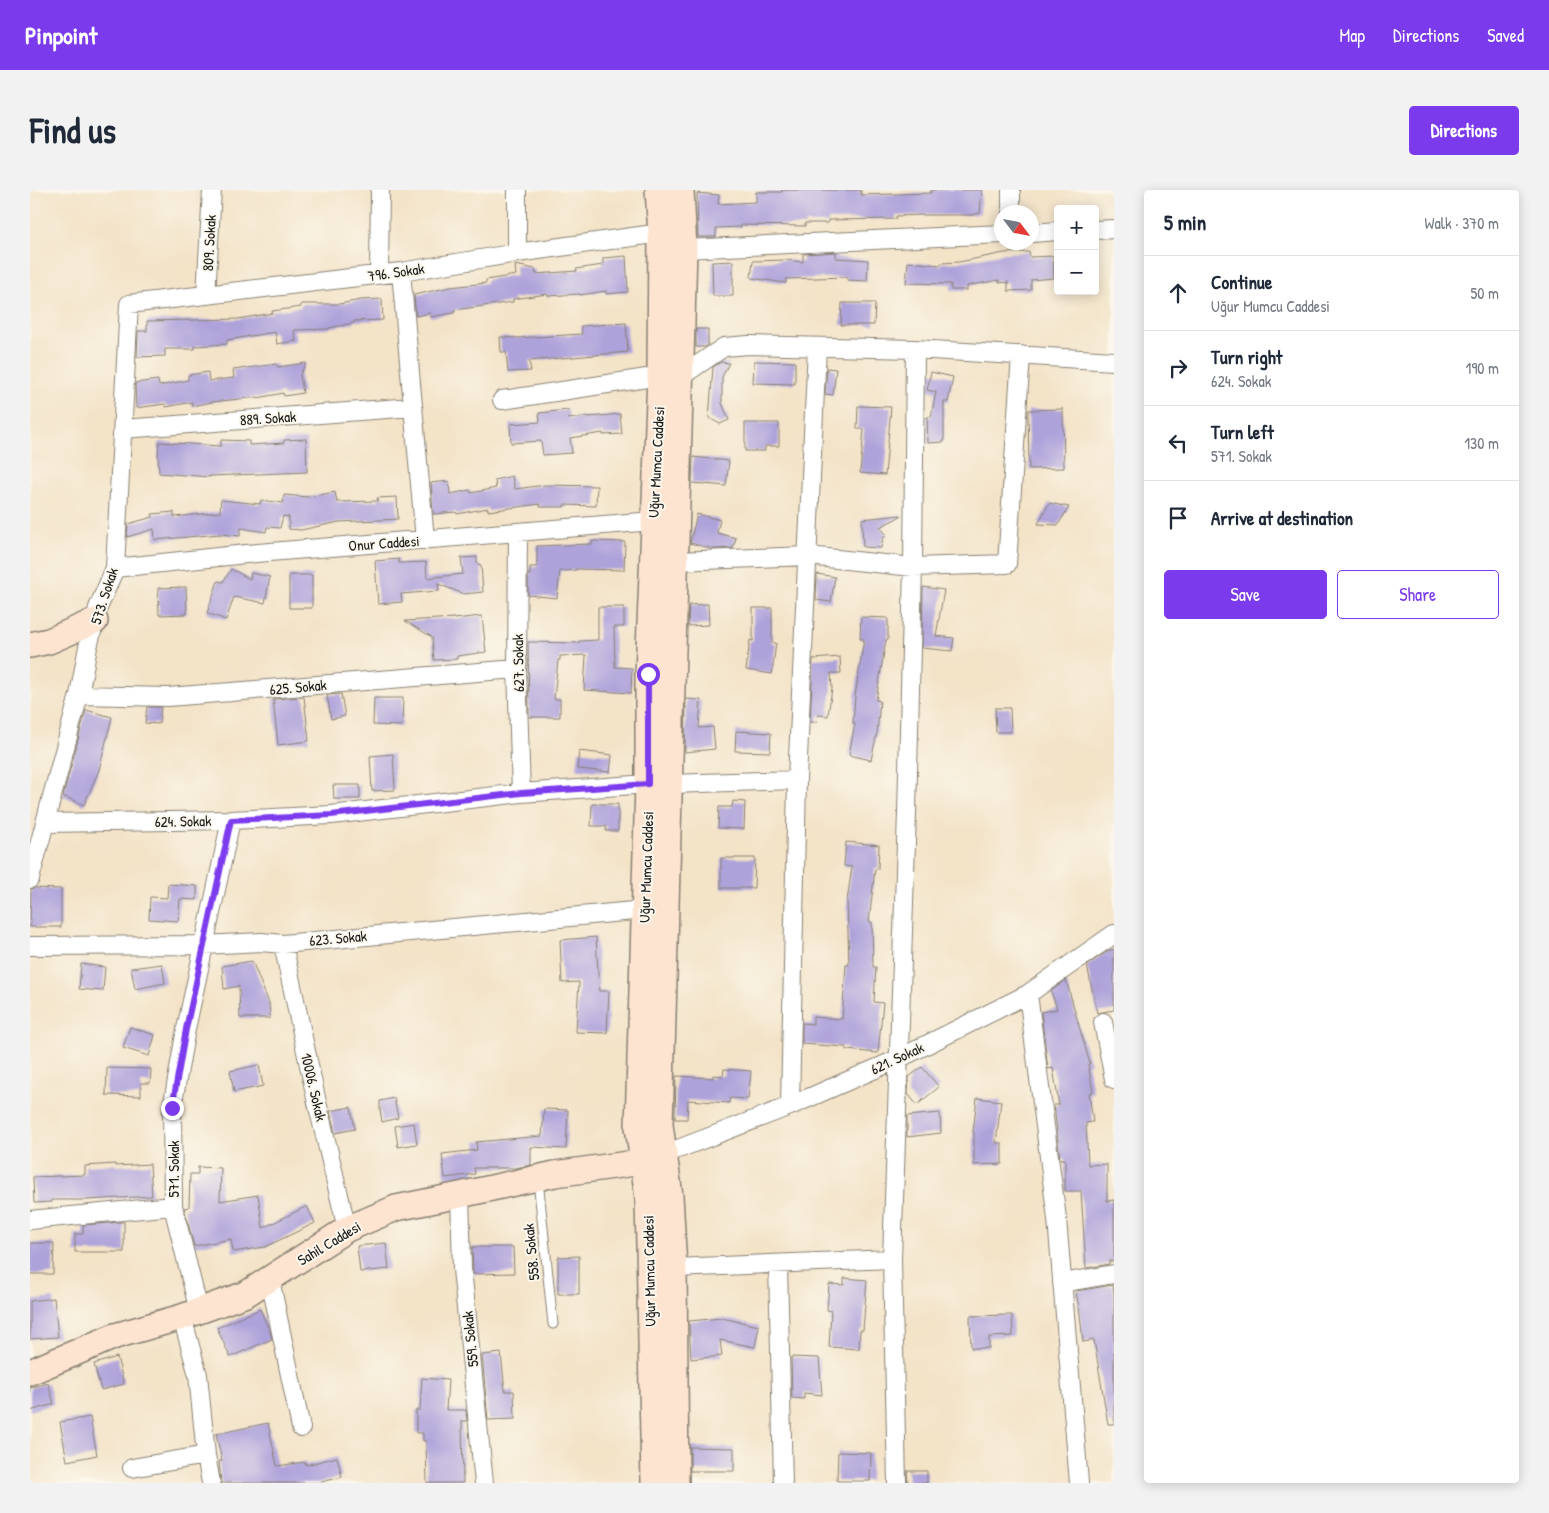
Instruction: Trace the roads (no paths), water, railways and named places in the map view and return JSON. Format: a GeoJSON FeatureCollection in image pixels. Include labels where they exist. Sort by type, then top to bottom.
{"type":"FeatureCollection","features":[{"type":"Feature","properties":{"kind":"street","name":"809. Sokak"},"geometry":{"type":"LineString","coordinates":[[206,295],[212,190]]}},
{"type":"Feature","properties":{"kind":"street"},"geometry":{"type":"LineString","coordinates":[[379,274],[380,190]]}},
{"type":"Feature","properties":{"kind":"street"},"geometry":{"type":"LineString","coordinates":[[517,253],[518,190]]}},
{"type":"Feature","properties":{"kind":"street","name":"Uğur Mumcu Caddesi"},"geometry":{"type":"LineString","coordinates":[[658,190],[670,376],[675,562],[659,784],[644,910],[638,1127],[670,1196],[674,1268],[676,1483]]}},
{"type":"Feature","properties":{"kind":"street","name":"Uğur Mumcu Caddesi"},"geometry":{"type":"LineString","coordinates":[[654,1483],[648,1198],[660,1125],[659,784],[648,674],[653,521],[684,249],[681,190]]}},
{"type":"Feature","properties":{"kind":"street"},"geometry":{"type":"LineString","coordinates":[[1011,190],[1011,205]]}},
{"type":"Feature","properties":{"kind":"street"},"geometry":{"type":"LineString","coordinates":[[1099,230],[1114,229]]}},
{"type":"Feature","properties":{"kind":"street"},"geometry":{"type":"LineString","coordinates":[[1039,233],[1054,232]]}},
{"type":"Feature","properties":{"kind":"street","name":"796. Sokak"},"geometry":{"type":"LineString","coordinates":[[129,304],[401,272],[517,253],[661,233]]}},
{"type":"Feature","properties":{"kind":"street"},"geometry":{"type":"LineString","coordinates":[[684,249],[994,234]]}},
{"type":"Feature","properties":{"kind":"street"},"geometry":{"type":"LineString","coordinates":[[401,272],[425,540]]}},
{"type":"Feature","properties":{"kind":"street","name":"573. Sokak"},"geometry":{"type":"LineString","coordinates":[[30,879],[79,695],[98,608],[115,568],[129,304]]}},
{"type":"Feature","properties":{"kind":"street"},"geometry":{"type":"LineString","coordinates":[[502,400],[670,376],[724,347],[748,345],[915,349],[1114,361]]}},
{"type":"Feature","properties":{"kind":"street"},"geometry":{"type":"LineString","coordinates":[[790,1106],[797,780],[817,347]]}},
{"type":"Feature","properties":{"kind":"street"},"geometry":{"type":"LineString","coordinates":[[897,1483],[892,1259],[907,813],[913,568],[915,349]]}},
{"type":"Feature","properties":{"kind":"street"},"geometry":{"type":"LineString","coordinates":[[675,562],[808,556],[913,568],[1007,564],[1021,355]]}},
{"type":"Feature","properties":{"kind":"street","name":"889. Sokak"},"geometry":{"type":"LineString","coordinates":[[123,429],[413,407]]}},
{"type":"Feature","properties":{"kind":"street","name":"Onur Caddesi"},"geometry":{"type":"LineString","coordinates":[[115,568],[246,554],[653,521]]}},
{"type":"Feature","properties":{"kind":"street","name":"627. Sokak"},"geometry":{"type":"LineString","coordinates":[[518,532],[517,670],[521,793]]}},
{"type":"Feature","properties":{"kind":"street"},"geometry":{"type":"LineString","coordinates":[[30,645],[48,641],[95,621]]}},
{"type":"Feature","properties":{"kind":"street","name":"625. Sokak"},"geometry":{"type":"LineString","coordinates":[[79,695],[168,697],[517,670]]}},
{"type":"Feature","properties":{"kind":"street","name":"624. Sokak"},"geometry":{"type":"LineString","coordinates":[[45,823],[231,820],[331,815],[521,793],[659,784],[797,780]]}},
{"type":"Feature","properties":{"kind":"street","name":"571. Sokak"},"geometry":{"type":"LineString","coordinates":[[211,1483],[206,1455],[191,1314],[173,1206],[172,1108],[231,820]]}},
{"type":"Feature","properties":{"kind":"street","name":"623. Sokak"},"geometry":{"type":"LineString","coordinates":[[30,946],[204,945],[261,942],[283,944],[644,910]]}},
{"type":"Feature","properties":{"kind":"street","name":"621. Sokak"},"geometry":{"type":"LineString","coordinates":[[654,1158],[790,1106],[898,1059],[1028,994],[1114,934]]}},
{"type":"Feature","properties":{"kind":"street","name":"10006. Sokak"},"geometry":{"type":"LineString","coordinates":[[283,944],[316,1098],[347,1229]]}},
{"type":"Feature","properties":{"kind":"street"},"geometry":{"type":"LineString","coordinates":[[1028,994],[1057,1218],[1079,1483]]}},
{"type":"Feature","properties":{"kind":"street"},"geometry":{"type":"LineString","coordinates":[[1103,1022],[1114,1079]]}},
{"type":"Feature","properties":{"kind":"street","name":"Sahil Caddesi"},"geometry":{"type":"LineString","coordinates":[[30,1372],[115,1336],[191,1314],[246,1294],[347,1229],[396,1208],[554,1174],[654,1158]]}},
{"type":"Feature","properties":{"kind":"street","name":"559. Sokak"},"geometry":{"type":"LineString","coordinates":[[460,1195],[462,1269],[484,1483]]}},
{"type":"Feature","properties":{"kind":"street"},"geometry":{"type":"LineString","coordinates":[[30,1220],[173,1206]]}},
{"type":"Feature","properties":{"kind":"street"},"geometry":{"type":"LineString","coordinates":[[674,1268],[892,1259]]}},
{"type":"Feature","properties":{"kind":"street"},"geometry":{"type":"LineString","coordinates":[[778,1264],[783,1483]]}},
{"type":"Feature","properties":{"kind":"street"},"geometry":{"type":"LineString","coordinates":[[1062,1282],[1114,1274]]}},
{"type":"Feature","properties":{"kind":"street"},"geometry":{"type":"LineString","coordinates":[[270,1279],[301,1428]]}},
{"type":"Feature","properties":{"kind":"street"},"geometry":{"type":"LineString","coordinates":[[132,1468],[206,1455]]}},
{"type":"Feature","properties":{"kind":"lane","name":"558. Sokak"},"geometry":{"type":"LineString","coordinates":[[537,1178],[553,1324]]}}]}
